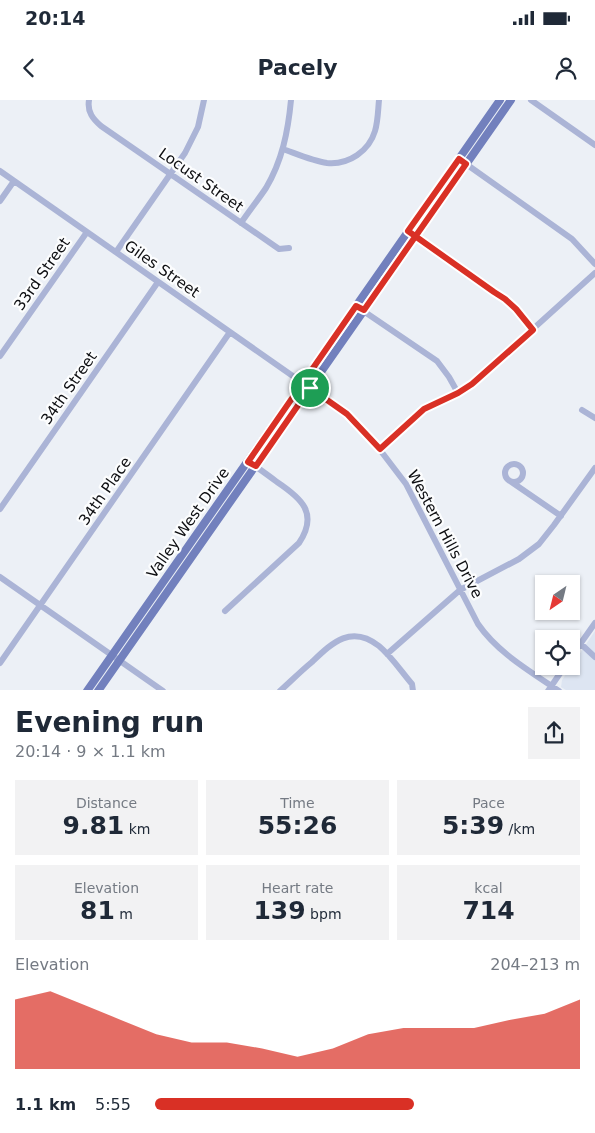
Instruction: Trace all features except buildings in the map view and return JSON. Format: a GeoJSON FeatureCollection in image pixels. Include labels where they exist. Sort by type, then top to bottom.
{"type":"FeatureCollection","features":[{"type":"Feature","properties":{"kind":"main road","name":"Valley West Drive"},"geometry":{"type":"LineString","coordinates":[[98,690],[415,236],[500,100]]}},
{"type":"Feature","properties":{"kind":"main road","name":"Valley West Drive"},"geometry":{"type":"LineString","coordinates":[[87,690],[408,231],[511,100]]}},
{"type":"Feature","properties":{"kind":"street","name":"Locust Street"},"geometry":{"type":"LineString","coordinates":[[89,100],[90,113],[101,126],[279,249],[289,248]]}},
{"type":"Feature","properties":{"kind":"street"},"geometry":{"type":"LineString","coordinates":[[116,252],[192,140],[198,127],[204,100]]}},
{"type":"Feature","properties":{"kind":"street"},"geometry":{"type":"LineString","coordinates":[[241,223],[266,188],[276,169],[288,131],[291,100]]}},
{"type":"Feature","properties":{"kind":"street"},"geometry":{"type":"LineString","coordinates":[[283,149],[326,163],[335,163],[353,158],[372,139],[379,100]]}},
{"type":"Feature","properties":{"kind":"street"},"geometry":{"type":"LineString","coordinates":[[532,100],[595,145]]}},
{"type":"Feature","properties":{"kind":"street"},"geometry":{"type":"LineString","coordinates":[[463,161],[572,239],[595,264]]}},
{"type":"Feature","properties":{"kind":"street","name":"Giles Street"},"geometry":{"type":"LineString","coordinates":[[0,171],[310,388]]}},
{"type":"Feature","properties":{"kind":"street"},"geometry":{"type":"LineString","coordinates":[[0,201],[14,181]]}},
{"type":"Feature","properties":{"kind":"street"},"geometry":{"type":"LineString","coordinates":[[408,231],[505,299],[533,330]]}},
{"type":"Feature","properties":{"kind":"street","name":"33rd Street"},"geometry":{"type":"LineString","coordinates":[[0,356],[87,232]]}},
{"type":"Feature","properties":{"kind":"street"},"geometry":{"type":"LineString","coordinates":[[380,449],[424,409],[458,393],[472,384],[595,273]]}},
{"type":"Feature","properties":{"kind":"street","name":"34th Street"},"geometry":{"type":"LineString","coordinates":[[0,509],[158,282]]}},
{"type":"Feature","properties":{"kind":"street"},"geometry":{"type":"LineString","coordinates":[[356,306],[437,361],[458,393]]}},
{"type":"Feature","properties":{"kind":"street","name":"34th Place"},"geometry":{"type":"LineString","coordinates":[[0,663],[230,332]]}},
{"type":"Feature","properties":{"kind":"street","name":"Western Hills Drive"},"geometry":{"type":"LineString","coordinates":[[310,388],[347,414],[380,449],[406,484],[478,624],[493,643],[550,688],[559,690]]}},
{"type":"Feature","properties":{"kind":"street"},"geometry":{"type":"LineString","coordinates":[[582,410],[595,418]]}},
{"type":"Feature","properties":{"kind":"street"},"geometry":{"type":"LineString","coordinates":[[225,611],[299,543],[306,530],[307,515],[296,495],[248,462]]}},
{"type":"Feature","properties":{"kind":"street"},"geometry":{"type":"LineString","coordinates":[[387,654],[460,590],[529,552],[547,535],[595,468]]}},
{"type":"Feature","properties":{"kind":"street"},"geometry":{"type":"LineString","coordinates":[[510,481],[561,516]]}},
{"type":"Feature","properties":{"kind":"street"},"geometry":{"type":"LineString","coordinates":[[0,576],[164,690]]}},
{"type":"Feature","properties":{"kind":"street"},"geometry":{"type":"LineString","coordinates":[[595,623],[581,644],[595,658]]}},
{"type":"Feature","properties":{"kind":"street"},"geometry":{"type":"LineString","coordinates":[[280,690],[328,647],[348,637],[364,637],[381,647],[412,684],[413,690]]}},
{"type":"Feature","properties":{"kind":"street"},"geometry":{"type":"LineString","coordinates":[[550,688],[559,675]]}},
{"type":"Feature","properties":{"kind":"shaded area"},"geometry":{"type":"Polygon","coordinates":[[[595,631],[595,690],[566,690],[561,687],[565,675],[580,675],[580,653],[595,631]]]}},
{"type":"Feature","properties":{"kind":"route"},"geometry":{"type":"LineString","coordinates":[[310,388],[256,466],[248,462],[356,306],[364,310],[390,274],[415,236],[466,164],[459,159],[408,231],[415,236],[494,292],[505,299],[533,330],[472,384],[444,401],[418,413],[380,449],[347,414],[310,388]]}}]}
